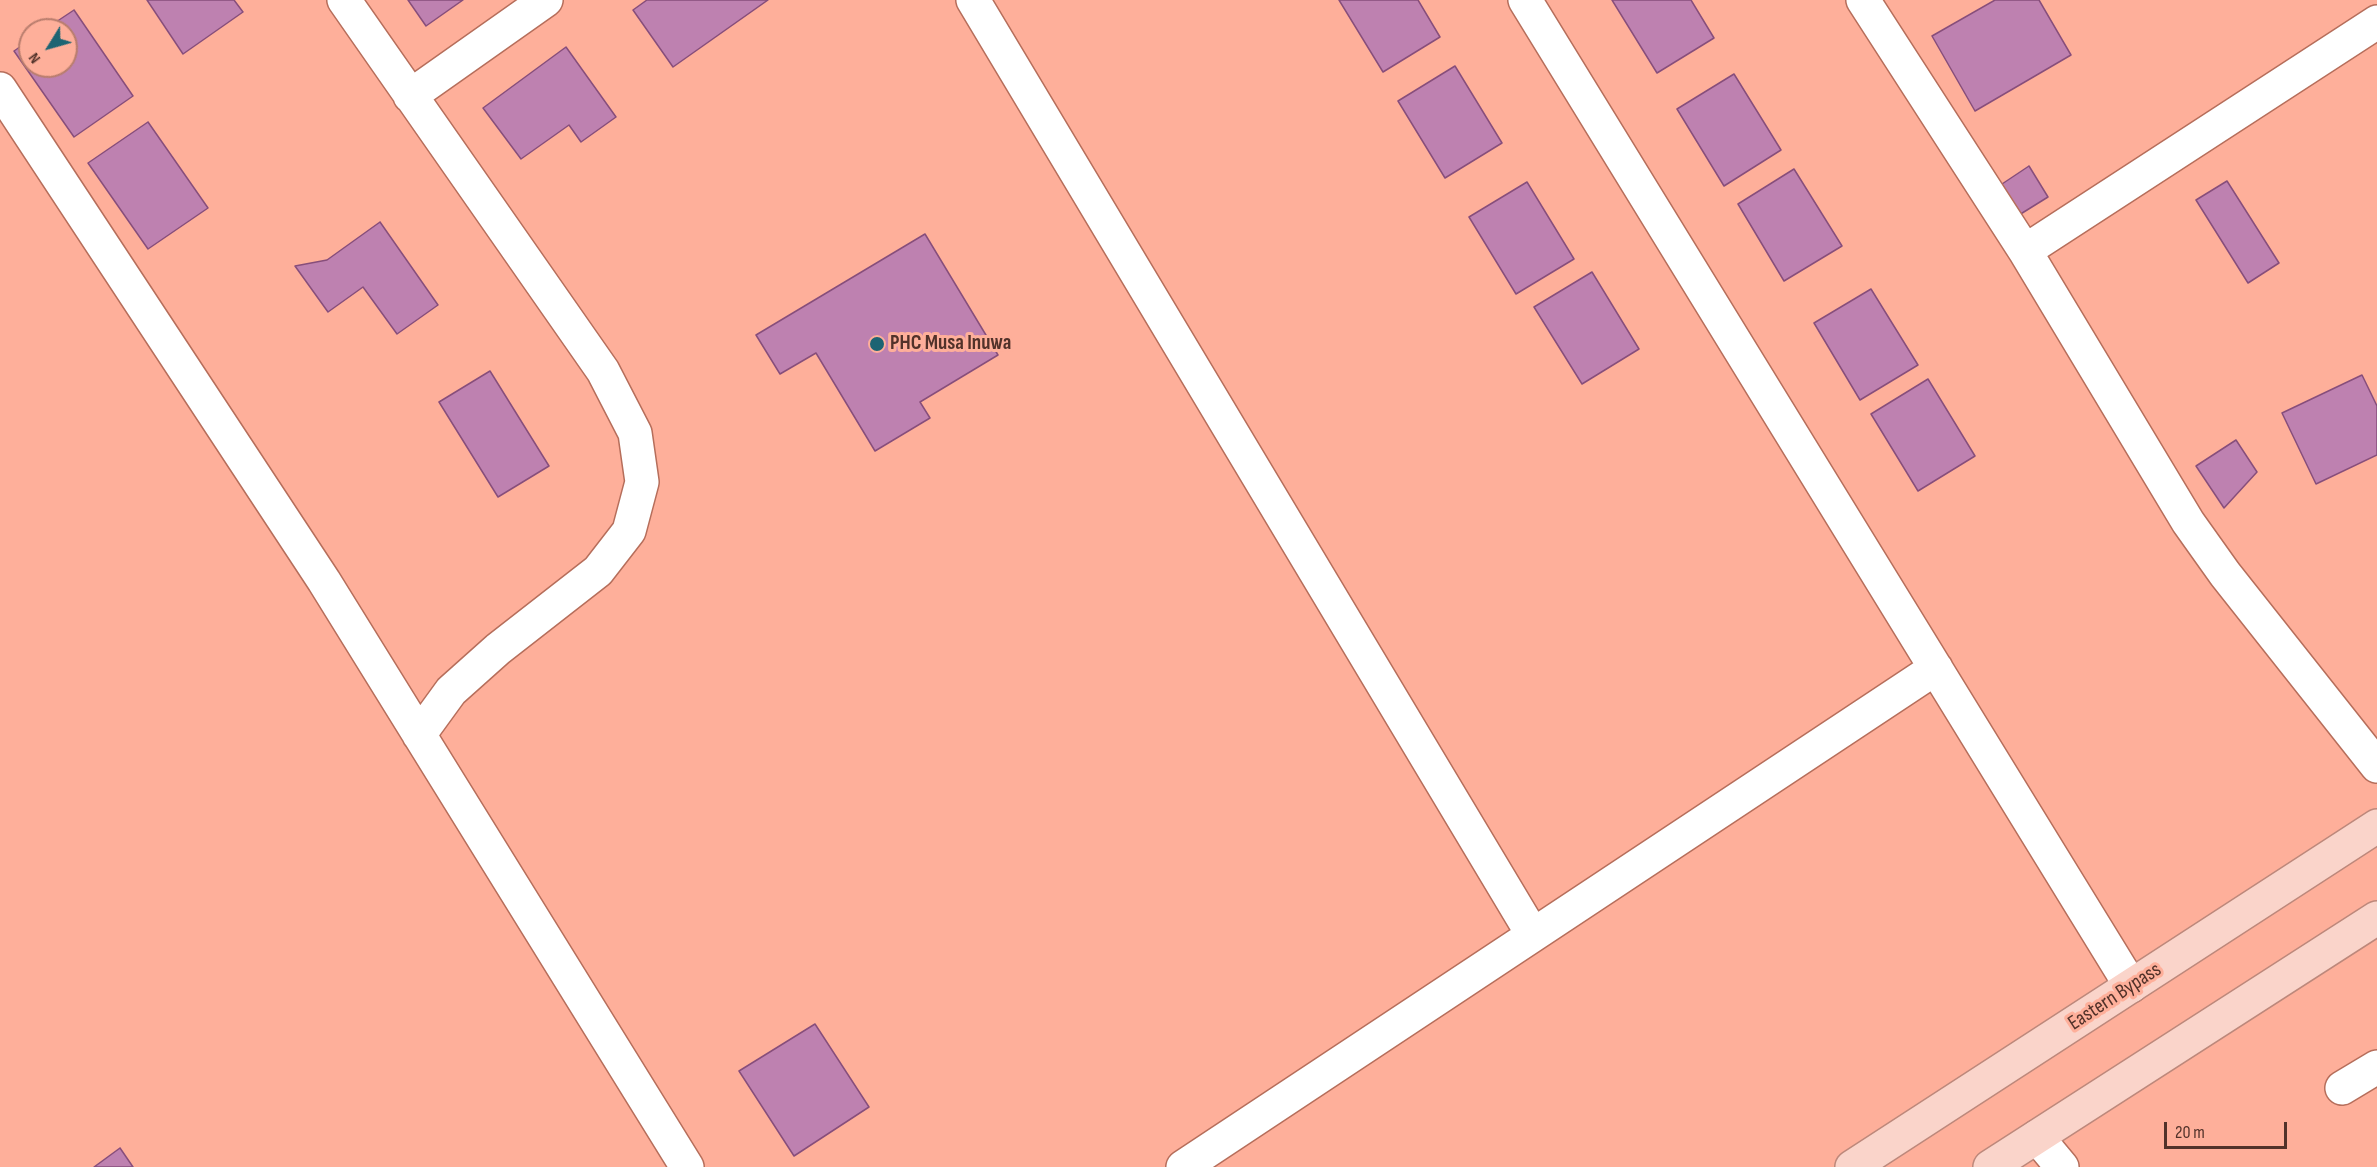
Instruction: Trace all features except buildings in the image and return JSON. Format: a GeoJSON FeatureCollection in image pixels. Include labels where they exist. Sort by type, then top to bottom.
{"type":"FeatureCollection","features":[{"type":"Feature","properties":{"kind":"main road","name":"Eastern Bypass"},"geometry":{"type":"LineString","coordinates":[[1852,1167],[2377,826]]}},
{"type":"Feature","properties":{"kind":"main road"},"geometry":{"type":"LineString","coordinates":[[1990,1167],[2377,918]]}},
{"type":"Feature","properties":{"kind":"street"},"geometry":{"type":"LineString","coordinates":[[344,0],[603,371],[635,433],[642,482],[629,531],[598,570],[498,649],[451,691],[420,735]]}},
{"type":"Feature","properties":{"kind":"street"},"geometry":{"type":"LineString","coordinates":[[410,96],[546,0]]}},
{"type":"Feature","properties":{"kind":"street"},"geometry":{"type":"LineString","coordinates":[[973,0],[1533,935]]}},
{"type":"Feature","properties":{"kind":"street"},"geometry":{"type":"LineString","coordinates":[[1525,0],[2131,986]]}},
{"type":"Feature","properties":{"kind":"street"},"geometry":{"type":"LineString","coordinates":[[1863,0],[2025,251],[2188,522],[2225,574],[2377,766]]}},
{"type":"Feature","properties":{"kind":"street"},"geometry":{"type":"LineString","coordinates":[[2025,251],[2377,22]]}},
{"type":"Feature","properties":{"kind":"street"},"geometry":{"type":"LineString","coordinates":[[0,90],[324,582],[687,1167]]}},
{"type":"Feature","properties":{"kind":"street"},"geometry":{"type":"LineString","coordinates":[[1183,1167],[1936,668]]}},
{"type":"Feature","properties":{"kind":"street"},"geometry":{"type":"LineString","coordinates":[[2342,1088],[2377,1066]]}},
{"type":"Feature","properties":{"kind":"street"},"geometry":{"type":"LineString","coordinates":[[2037,1137],[2062,1167]]}},
{"type":"Feature","properties":{"kind":"place","name":"PHC Musa Inuwa"},"geometry":{"type":"Point","coordinates":[877,344]}}]}
